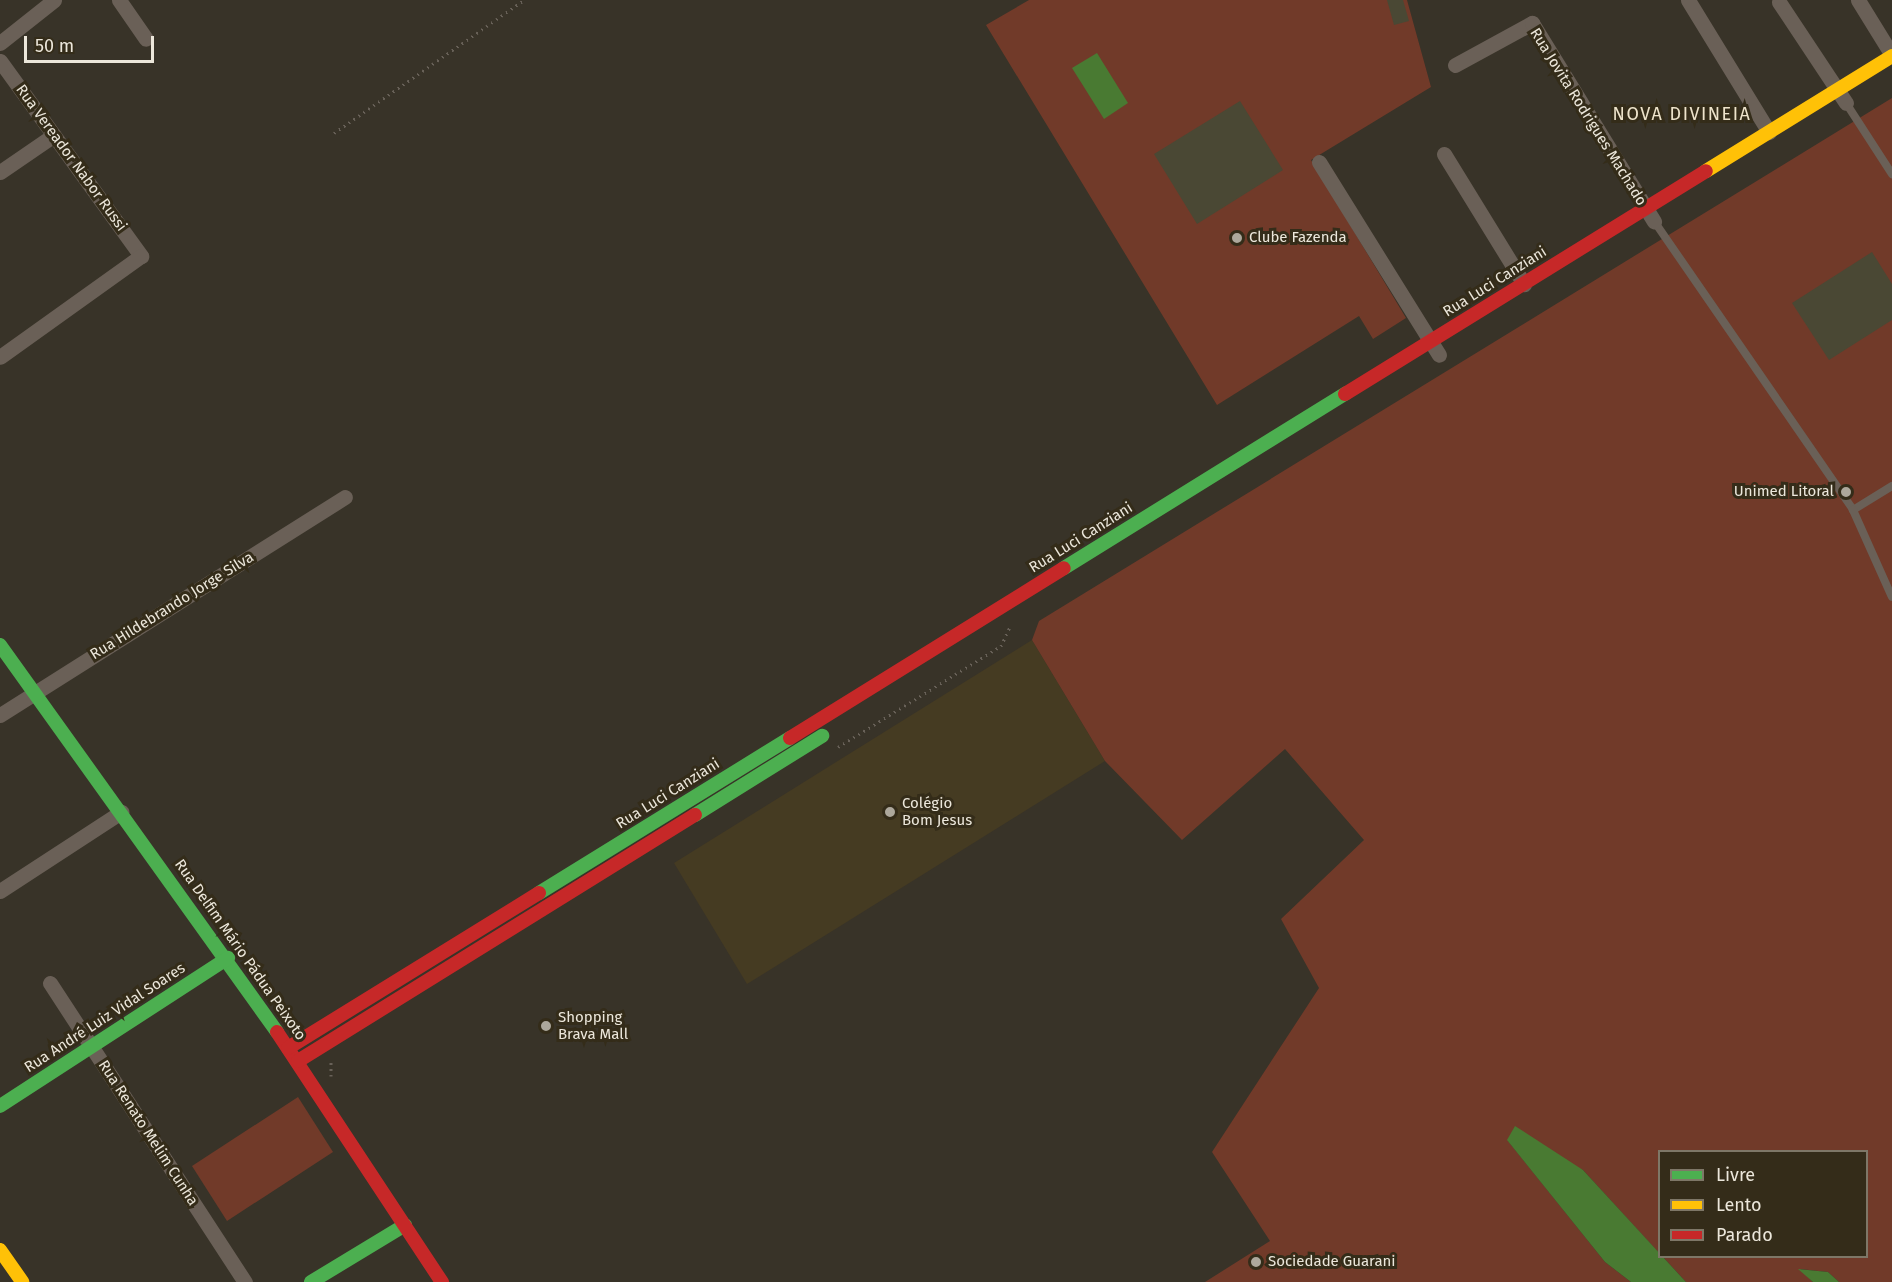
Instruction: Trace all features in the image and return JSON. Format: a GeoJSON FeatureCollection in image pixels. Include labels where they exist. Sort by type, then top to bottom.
{"type":"FeatureCollection","features":[{"type":"Feature","properties":{"kind":"main road","name":"Rua Luci Canziani"},"geometry":{"type":"LineString","coordinates":[[288,1048],[1435,348],[1842,96],[1892,56]]}},
{"type":"Feature","properties":{"kind":"main road","name":"Rua Luci Canziani"},"geometry":{"type":"LineString","coordinates":[[298,1061],[1014,618],[1435,348],[1524,284],[1650,215],[1769,132],[1892,74]]}},
{"type":"Feature","properties":{"kind":"main road","name":"Rua Delfim Mário Pádua Peixoto"},"geometry":{"type":"LineString","coordinates":[[0,645],[228,958],[442,1282]]}},
{"type":"Feature","properties":{"kind":"main road","name":"Rua André Luiz Vidal Soares"},"geometry":{"type":"LineString","coordinates":[[0,1107],[228,958]]}},
{"type":"Feature","properties":{"kind":"main road"},"geometry":{"type":"LineString","coordinates":[[311,1282],[405,1224]]}},
{"type":"Feature","properties":{"kind":"main road"},"geometry":{"type":"LineString","coordinates":[[0,1250],[22,1282]]}},
{"type":"Feature","properties":{"kind":"street"},"geometry":{"type":"LineString","coordinates":[[0,43],[54,0]]}},
{"type":"Feature","properties":{"kind":"street"},"geometry":{"type":"LineString","coordinates":[[119,0],[147,39]]}},
{"type":"Feature","properties":{"kind":"street"},"geometry":{"type":"LineString","coordinates":[[1688,0],[1769,132]]}},
{"type":"Feature","properties":{"kind":"street"},"geometry":{"type":"LineString","coordinates":[[1857,0],[1892,56]]}},
{"type":"Feature","properties":{"kind":"street"},"geometry":{"type":"LineString","coordinates":[[1779,2],[1842,96]]}},
{"type":"Feature","properties":{"kind":"street","name":"Rua Jovita Rodrigues Machado"},"geometry":{"type":"LineString","coordinates":[[1455,65],[1532,23],[1650,215]]}},
{"type":"Feature","properties":{"kind":"street","name":"Rua Vereador Nabor Russi"},"geometry":{"type":"LineString","coordinates":[[0,61],[141,256],[0,357]]}},
{"type":"Feature","properties":{"kind":"street"},"geometry":{"type":"LineString","coordinates":[[0,172],[54,135]]}},
{"type":"Feature","properties":{"kind":"street"},"geometry":{"type":"LineString","coordinates":[[1444,154],[1524,284]]}},
{"type":"Feature","properties":{"kind":"street"},"geometry":{"type":"LineString","coordinates":[[1318,162],[1435,348]]}},
{"type":"Feature","properties":{"kind":"street","name":"Rua Hildebrando Jorge Silva"},"geometry":{"type":"LineString","coordinates":[[0,715],[345,497]]}},
{"type":"Feature","properties":{"kind":"street"},"geometry":{"type":"LineString","coordinates":[[0,891],[122,812]]}},
{"type":"Feature","properties":{"kind":"street","name":"Rua Renato Melim Cunha"},"geometry":{"type":"LineString","coordinates":[[50,983],[245,1282]]}},
{"type":"Feature","properties":{"kind":"lane"},"geometry":{"type":"LineString","coordinates":[[1842,96],[1892,174]]}},
{"type":"Feature","properties":{"kind":"lane"},"geometry":{"type":"LineString","coordinates":[[1650,215],[1853,510],[1892,597]]}},
{"type":"Feature","properties":{"kind":"lane"},"geometry":{"type":"LineString","coordinates":[[1853,510],[1892,486]]}},
{"type":"Feature","properties":{"kind":"path"},"geometry":{"type":"LineString","coordinates":[[334,133],[524,0]]}},
{"type":"Feature","properties":{"kind":"path"},"geometry":{"type":"LineString","coordinates":[[829,753],[1000,646],[1014,618]]}},
{"type":"Feature","properties":{"kind":"path"},"geometry":{"type":"LineString","coordinates":[[335,1086],[330,1073],[336,1055]]}},
{"type":"Feature","properties":{"kind":"shaded area","name":"Clube Fazenda"},"geometry":{"type":"Polygon","coordinates":[[[1029,0],[1407,0],[1431,87],[1311,160],[1406,318],[1373,339],[1359,316],[1217,405],[986,25],[1029,0]]]}},
{"type":"Feature","properties":{"kind":"shaded area"},"geometry":{"type":"Polygon","coordinates":[[[1097,53],[1128,103],[1104,119],[1072,68],[1097,53]]]}},
{"type":"Feature","properties":{"kind":"shaded area"},"geometry":{"type":"Polygon","coordinates":[[[1892,98],[1892,1282],[1839,1282],[1828,1272],[1800,1269],[1813,1282],[1686,1282],[1664,1258],[1868,1258],[1868,1150],[1658,1150],[1658,1252],[1583,1170],[1508,1141],[1605,1262],[1631,1282],[1205,1282],[1270,1241],[1212,1152],[1319,988],[1281,919],[1364,840],[1285,749],[1182,840],[1105,761],[1032,640],[1039,621],[1892,98]]]}},
{"type":"Feature","properties":{"kind":"shaded area","name":"Colégio Bom Jesus"},"geometry":{"type":"Polygon","coordinates":[[[1032,640],[1105,761],[747,984],[674,863],[1032,640]]]}},
{"type":"Feature","properties":{"kind":"shaded area"},"geometry":{"type":"Polygon","coordinates":[[[298,1097],[333,1152],[227,1221],[192,1166],[298,1097]]]}},
{"type":"Feature","properties":{"kind":"shaded area"},"geometry":{"type":"Polygon","coordinates":[[[1515,1126],[1583,1170],[1658,1252],[1658,1258],[1664,1258],[1686,1282],[1631,1282],[1605,1262],[1507,1140],[1515,1126]]]}},
{"type":"Feature","properties":{"kind":"shaded area"},"geometry":{"type":"Polygon","coordinates":[[[1798,1269],[1828,1272],[1839,1282],[1813,1282],[1798,1269]]]}},
{"type":"Feature","properties":{"kind":"building"},"geometry":{"type":"Polygon","coordinates":[[[1387,0],[1403,0],[1409,21],[1394,25],[1387,0]]]}},
{"type":"Feature","properties":{"kind":"building"},"geometry":{"type":"Polygon","coordinates":[[[1240,101],[1283,170],[1197,224],[1154,154],[1240,101]]]}},
{"type":"Feature","properties":{"kind":"building"},"geometry":{"type":"Polygon","coordinates":[[[1872,252],[1892,284],[1892,320],[1829,360],[1792,303],[1872,252]]]}},
{"type":"Feature","properties":{"kind":"traffic: fast"},"geometry":{"type":"LineString","coordinates":[[1064,568],[1345,394]]}},
{"type":"Feature","properties":{"kind":"traffic: fast"},"geometry":{"type":"LineString","coordinates":[[0,645],[277,1032]]}},
{"type":"Feature","properties":{"kind":"traffic: fast"},"geometry":{"type":"LineString","coordinates":[[695,815],[822,736]]}},
{"type":"Feature","properties":{"kind":"traffic: fast"},"geometry":{"type":"LineString","coordinates":[[539,893],[790,738]]}},
{"type":"Feature","properties":{"kind":"traffic: fast"},"geometry":{"type":"LineString","coordinates":[[0,1106],[228,958]]}},
{"type":"Feature","properties":{"kind":"traffic: fast"},"geometry":{"type":"LineString","coordinates":[[311,1282],[405,1225]]}},
{"type":"Feature","properties":{"kind":"traffic: slow"},"geometry":{"type":"LineString","coordinates":[[1706,171],[1892,56]]}},
{"type":"Feature","properties":{"kind":"traffic: slow"},"geometry":{"type":"LineString","coordinates":[[0,1250],[22,1282]]}},
{"type":"Feature","properties":{"kind":"traffic: jam"},"geometry":{"type":"LineString","coordinates":[[1345,394],[1706,171]]}},
{"type":"Feature","properties":{"kind":"traffic: jam"},"geometry":{"type":"LineString","coordinates":[[790,738],[1064,568]]}},
{"type":"Feature","properties":{"kind":"traffic: jam"},"geometry":{"type":"LineString","coordinates":[[298,1061],[695,815]]}},
{"type":"Feature","properties":{"kind":"traffic: jam"},"geometry":{"type":"LineString","coordinates":[[288,1048],[539,893]]}},
{"type":"Feature","properties":{"kind":"traffic: jam"},"geometry":{"type":"LineString","coordinates":[[277,1032],[442,1282]]}},
{"type":"Feature","properties":{"kind":"place","name":"Clube Fazenda"},"geometry":{"type":"Point","coordinates":[1237,238]}},
{"type":"Feature","properties":{"kind":"place","name":"Unimed Litoral"},"geometry":{"type":"Point","coordinates":[1846,492]}},
{"type":"Feature","properties":{"kind":"place","name":"Colégio Bom Jesus"},"geometry":{"type":"Point","coordinates":[890,812]}},
{"type":"Feature","properties":{"kind":"place","name":"Shopping Brava Mall"},"geometry":{"type":"Point","coordinates":[546,1026]}},
{"type":"Feature","properties":{"kind":"place","name":"Sociedade Guarani"},"geometry":{"type":"Point","coordinates":[1256,1262]}},
{"type":"Feature","properties":{"kind":"district","name":"NOVA DIVINEIA"},"geometry":{"type":"Point","coordinates":[1682,114]}}]}
